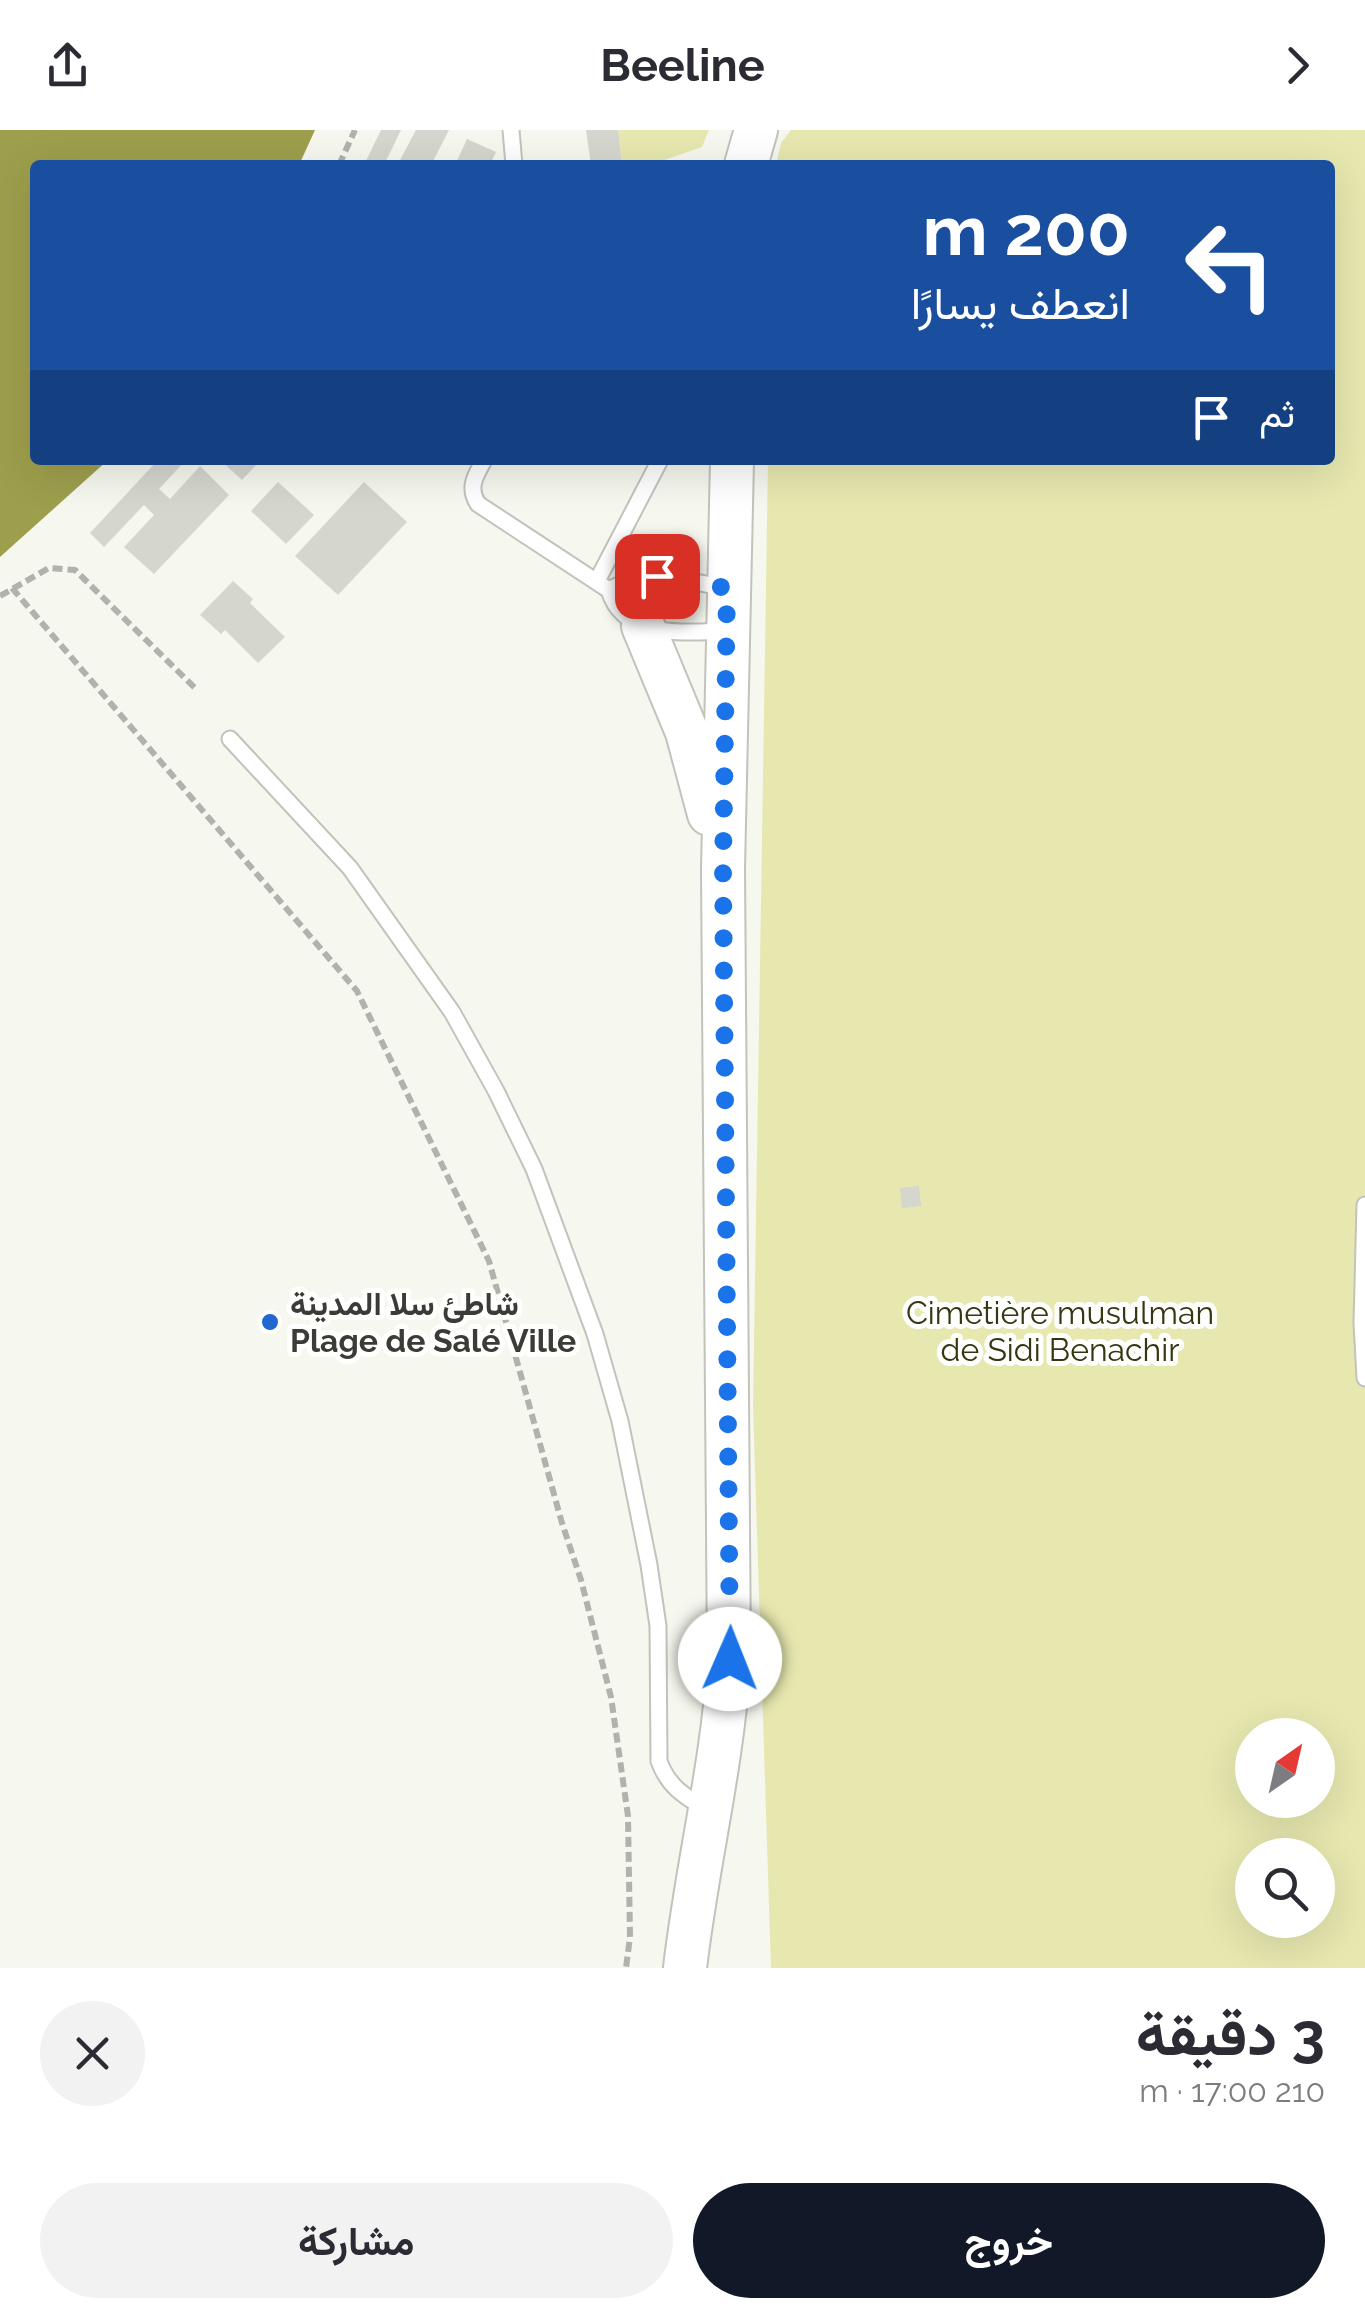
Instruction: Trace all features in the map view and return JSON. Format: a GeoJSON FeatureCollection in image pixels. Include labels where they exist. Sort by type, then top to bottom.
{"type":"FeatureCollection","features":[{"type":"Feature","properties":{"kind":"street"},"geometry":{"type":"LineString","coordinates":[[747,160],[756,130]]}},
{"type":"Feature","properties":{"kind":"street"},"geometry":{"type":"LineString","coordinates":[[685,1968],[722,1745],[730,1643],[723,869],[732,465]]}},
{"type":"Feature","properties":{"kind":"street"},"geometry":{"type":"LineString","coordinates":[[643,626],[687,732],[723,869]]}},
{"type":"Feature","properties":{"kind":"lane"},"geometry":{"type":"LineString","coordinates":[[511,130],[514,160]]}},
{"type":"Feature","properties":{"kind":"lane"},"geometry":{"type":"LineString","coordinates":[[482,465],[473,482],[478,504],[603,586],[621,613],[643,626],[682,632],[726,631]]}},
{"type":"Feature","properties":{"kind":"lane"},"geometry":{"type":"LineString","coordinates":[[603,586],[658,465]]}},
{"type":"Feature","properties":{"kind":"lane"},"geometry":{"type":"LineString","coordinates":[[603,586],[657,576],[727,588]]}},
{"type":"Feature","properties":{"kind":"lane"},"geometry":{"type":"LineString","coordinates":[[230,738],[362,884],[452,1012],[534,1168],[595,1334],[620,1420],[658,1626],[659,1761],[678,1792],[711,1812]]}},
{"type":"Feature","properties":{"kind":"lane"},"geometry":{"type":"LineString","coordinates":[[1365,1205],[1365,1378]]}},
{"type":"Feature","properties":{"kind":"path"},"geometry":{"type":"LineString","coordinates":[[341,160],[355,130]]}},
{"type":"Feature","properties":{"kind":"path"},"geometry":{"type":"LineString","coordinates":[[0,596],[49,568],[74,570],[197,690]]}},
{"type":"Feature","properties":{"kind":"path"},"geometry":{"type":"LineString","coordinates":[[12,588],[357,991],[489,1262],[562,1523],[582,1580],[611,1697],[628,1816],[630,1937],[626,1968]]}},
{"type":"Feature","properties":{"kind":"green space"},"geometry":{"type":"Polygon","coordinates":[[[618,130],[709,130],[702,147],[664,160],[621,160],[618,130]]]}},
{"type":"Feature","properties":{"kind":"green space","name":"Cimetière musulman de Sidi Benachir"},"geometry":{"type":"Polygon","coordinates":[[[791,130],[1365,130],[1365,1968],[771,1968],[753,1407],[768,465],[1335,465],[1335,160],[777,160],[781,143],[791,130]]]}},
{"type":"Feature","properties":{"kind":"shaded area"},"geometry":{"type":"Polygon","coordinates":[[[0,130],[315,130],[301,160],[30,160],[30,465],[102,465],[0,557],[0,130]]]}},
{"type":"Feature","properties":{"kind":"building"},"geometry":{"type":"Polygon","coordinates":[[[381,130],[401,130],[386,160],[366,160],[381,130]]]}},
{"type":"Feature","properties":{"kind":"building"},"geometry":{"type":"Polygon","coordinates":[[[416,130],[449,130],[434,160],[400,160],[416,130]]]}},
{"type":"Feature","properties":{"kind":"building"},"geometry":{"type":"Polygon","coordinates":[[[586,130],[618,130],[621,160],[590,160],[586,130]]]}},
{"type":"Feature","properties":{"kind":"building"},"geometry":{"type":"Polygon","coordinates":[[[467,139],[496,152],[492,160],[457,160],[467,139]]]}},
{"type":"Feature","properties":{"kind":"building"},"geometry":{"type":"Polygon","coordinates":[[[153,465],[181,465],[159,489],[170,499],[200,466],[229,495],[154,574],[124,547],[154,515],[144,505],[104,547],[90,533],[153,465]]]}},
{"type":"Feature","properties":{"kind":"building"},"geometry":{"type":"Polygon","coordinates":[[[226,465],[256,465],[242,480],[226,465]]]}},
{"type":"Feature","properties":{"kind":"building"},"geometry":{"type":"Polygon","coordinates":[[[278,482],[314,515],[286,544],[251,511],[278,482]]]}},
{"type":"Feature","properties":{"kind":"building"},"geometry":{"type":"Polygon","coordinates":[[[364,482],[407,522],[338,595],[295,556],[364,482]]]}},
{"type":"Feature","properties":{"kind":"building"},"geometry":{"type":"Polygon","coordinates":[[[233,581],[285,637],[258,663],[225,630],[221,634],[200,615],[233,581]]]}},
{"type":"Feature","properties":{"kind":"building"},"geometry":{"type":"Polygon","coordinates":[[[919,1186],[921,1206],[902,1208],[900,1188],[919,1186]]]}},
{"type":"Feature","properties":{"kind":"place","name":"شاطئ سلا المدينة Plage de Salé Ville"},"geometry":{"type":"Point","coordinates":[270,1322]}},
{"type":"Feature","properties":{"kind":"route"},"geometry":{"type":"LineString","coordinates":[[657,576],[727,588],[723,869],[730,1659]]}}]}
